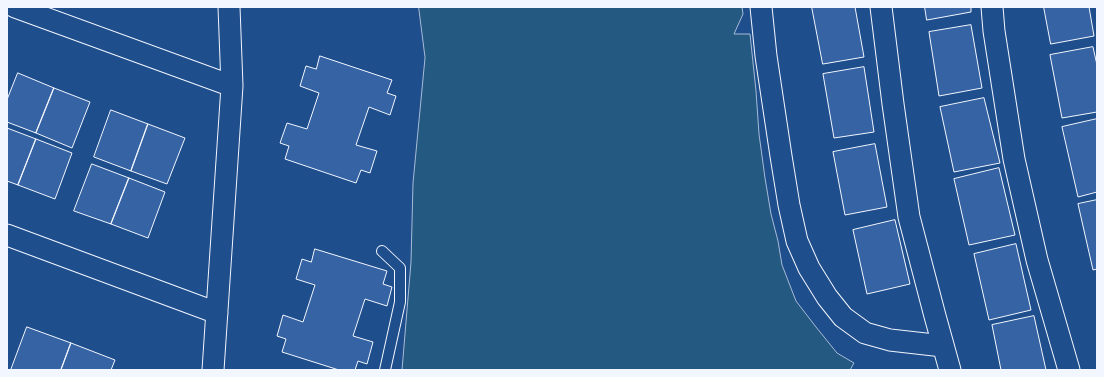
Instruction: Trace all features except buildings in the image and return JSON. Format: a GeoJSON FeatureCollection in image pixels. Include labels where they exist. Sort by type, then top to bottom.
{"type":"FeatureCollection","features":[{"type":"Feature","properties":{"kind":"street"},"geometry":{"type":"LineString","coordinates":[[16,7],[232,86]]}},
{"type":"Feature","properties":{"kind":"street"},"geometry":{"type":"LineString","coordinates":[[214,370],[232,86],[229,7]]}},
{"type":"Feature","properties":{"kind":"street"},"geometry":{"type":"LineString","coordinates":[[761,7],[766,56],[789,205],[797,241],[809,268],[827,297],[843,317],[865,333],[890,340],[943,346]]}},
{"type":"Feature","properties":{"kind":"street"},"geometry":{"type":"LineString","coordinates":[[881,7],[909,218],[950,370]]}},
{"type":"Feature","properties":{"kind":"street"},"geometry":{"type":"LineString","coordinates":[[992,7],[994,31],[1014,159],[1037,260],[1069,370]]}},
{"type":"Feature","properties":{"kind":"street"},"geometry":{"type":"LineString","coordinates":[[7,235],[217,313]]}},
{"type":"Feature","properties":{"kind":"lane"},"geometry":{"type":"LineString","coordinates":[[382,251],[400,268],[400,302],[385,370]]}},
{"type":"Feature","properties":{"kind":"shaded area"},"geometry":{"type":"Polygon","coordinates":[[[419,7],[742,7],[743,14],[734,34],[750,34],[759,134],[765,178],[782,265],[796,301],[837,353],[854,363],[850,370],[402,370],[411,262],[413,183],[425,58],[419,7]]]}}]}
